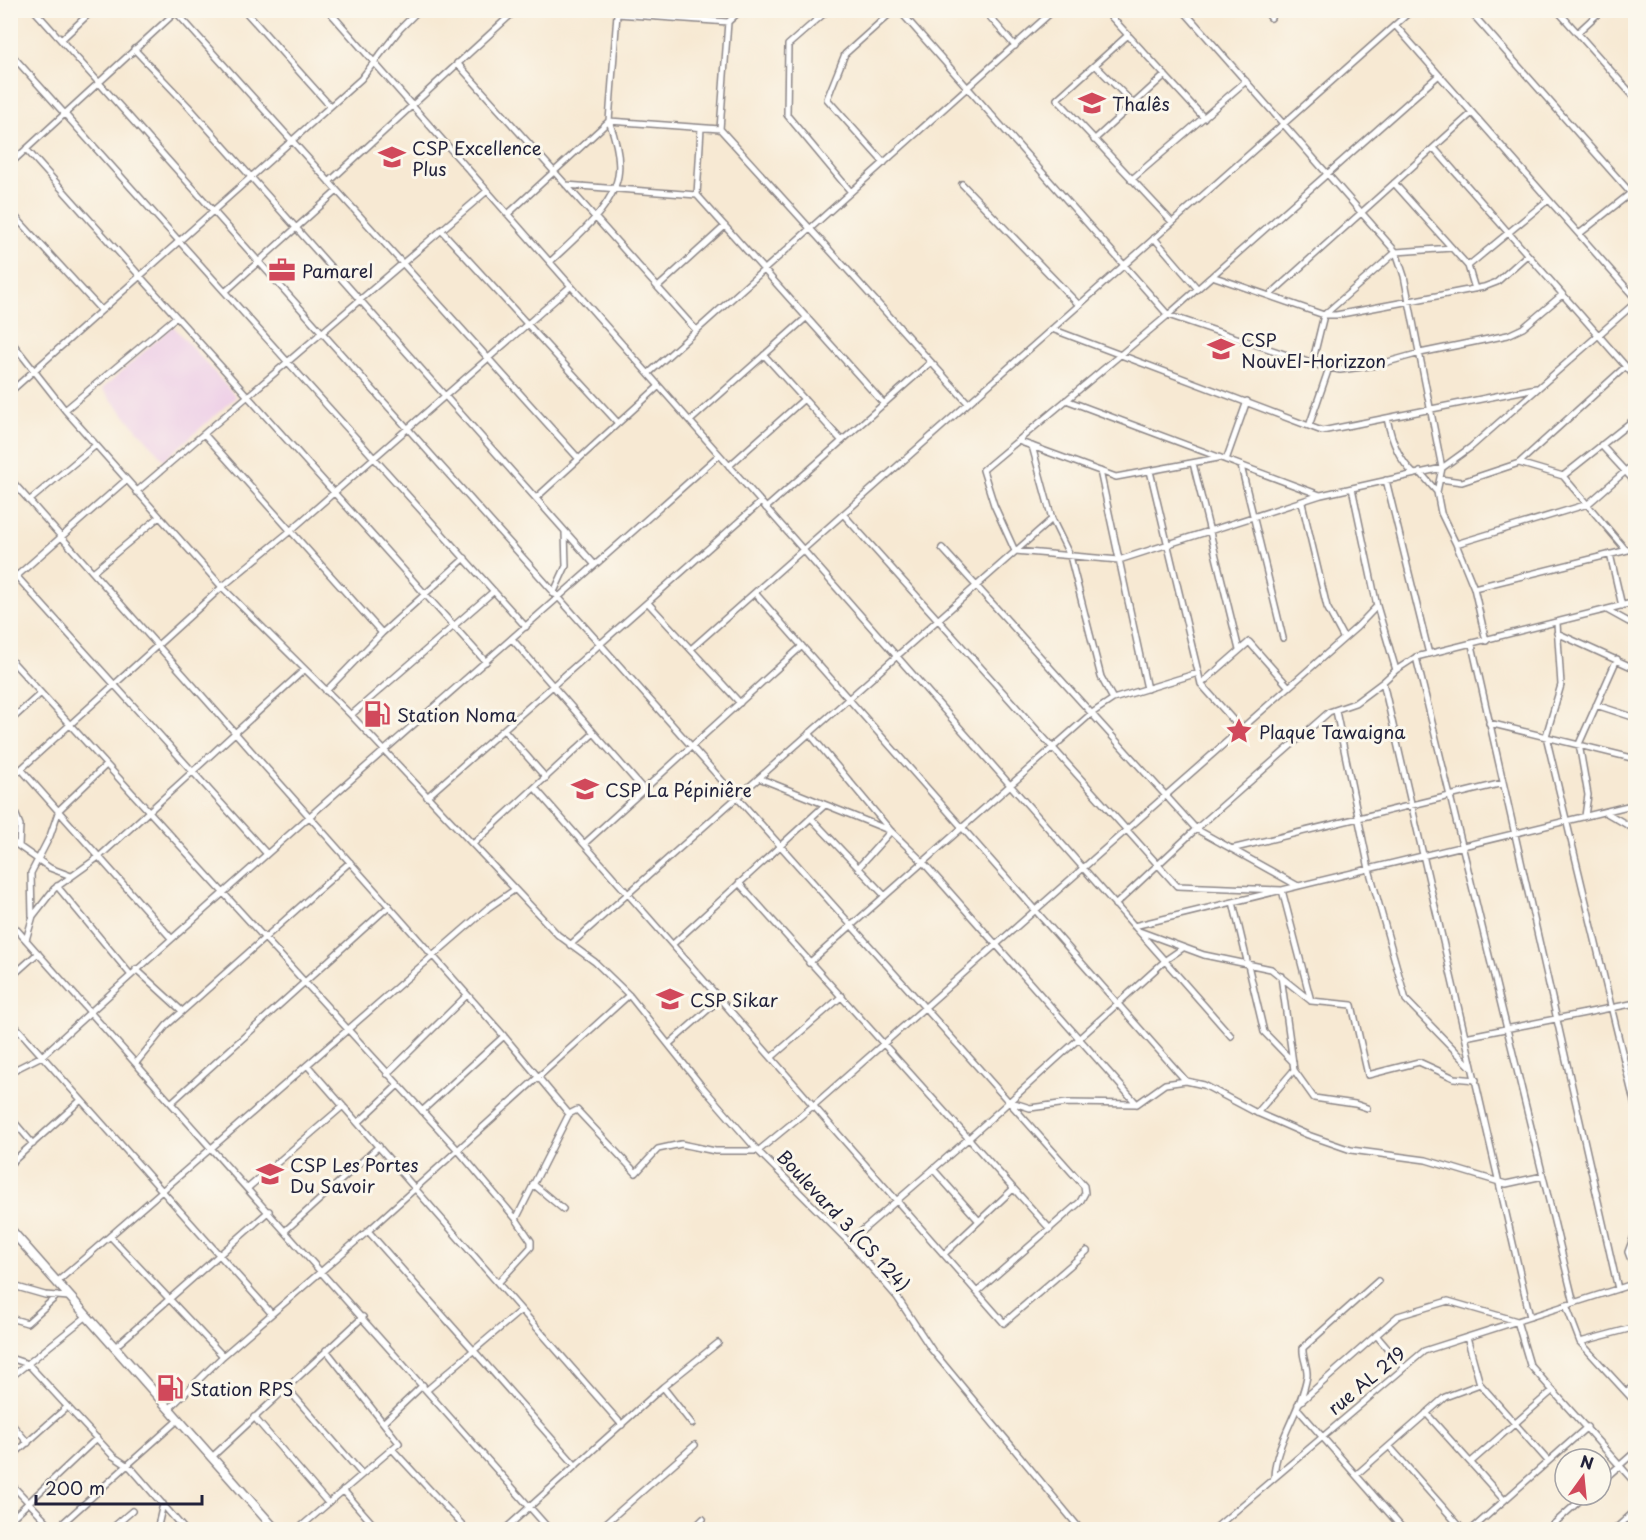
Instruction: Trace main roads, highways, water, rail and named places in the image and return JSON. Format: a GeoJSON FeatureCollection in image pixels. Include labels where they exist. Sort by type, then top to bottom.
{"type":"FeatureCollection","features":[{"type":"Feature","properties":{"kind":"main road"},"geometry":{"type":"LineString","coordinates":[[10,1230],[276,1530]]}},
{"type":"Feature","properties":{"kind":"place","name":"Thalês"},"geometry":{"type":"Point","coordinates":[1092,103]}},
{"type":"Feature","properties":{"kind":"place","name":"CSP Excellence Plus"},"geometry":{"type":"Point","coordinates":[392,157]}},
{"type":"Feature","properties":{"kind":"place","name":"Pamarel"},"geometry":{"type":"Point","coordinates":[282,270]}},
{"type":"Feature","properties":{"kind":"place","name":"CSP NouvEl-Horizzon"},"geometry":{"type":"Point","coordinates":[1221,349]}},
{"type":"Feature","properties":{"kind":"place","name":"Station Noma"},"geometry":{"type":"Point","coordinates":[377,714]}},
{"type":"Feature","properties":{"kind":"place","name":"Plaque Tawaigna"},"geometry":{"type":"Point","coordinates":[1239,731]}},
{"type":"Feature","properties":{"kind":"place","name":"CSP La Pépiniêre"},"geometry":{"type":"Point","coordinates":[585,789]}},
{"type":"Feature","properties":{"kind":"place","name":"CSP Sikar"},"geometry":{"type":"Point","coordinates":[670,999]}},
{"type":"Feature","properties":{"kind":"place","name":"CSP Les Portes Du Savoir"},"geometry":{"type":"Point","coordinates":[270,1174]}},
{"type":"Feature","properties":{"kind":"place","name":"Station RPS"},"geometry":{"type":"Point","coordinates":[170,1388]}}]}
